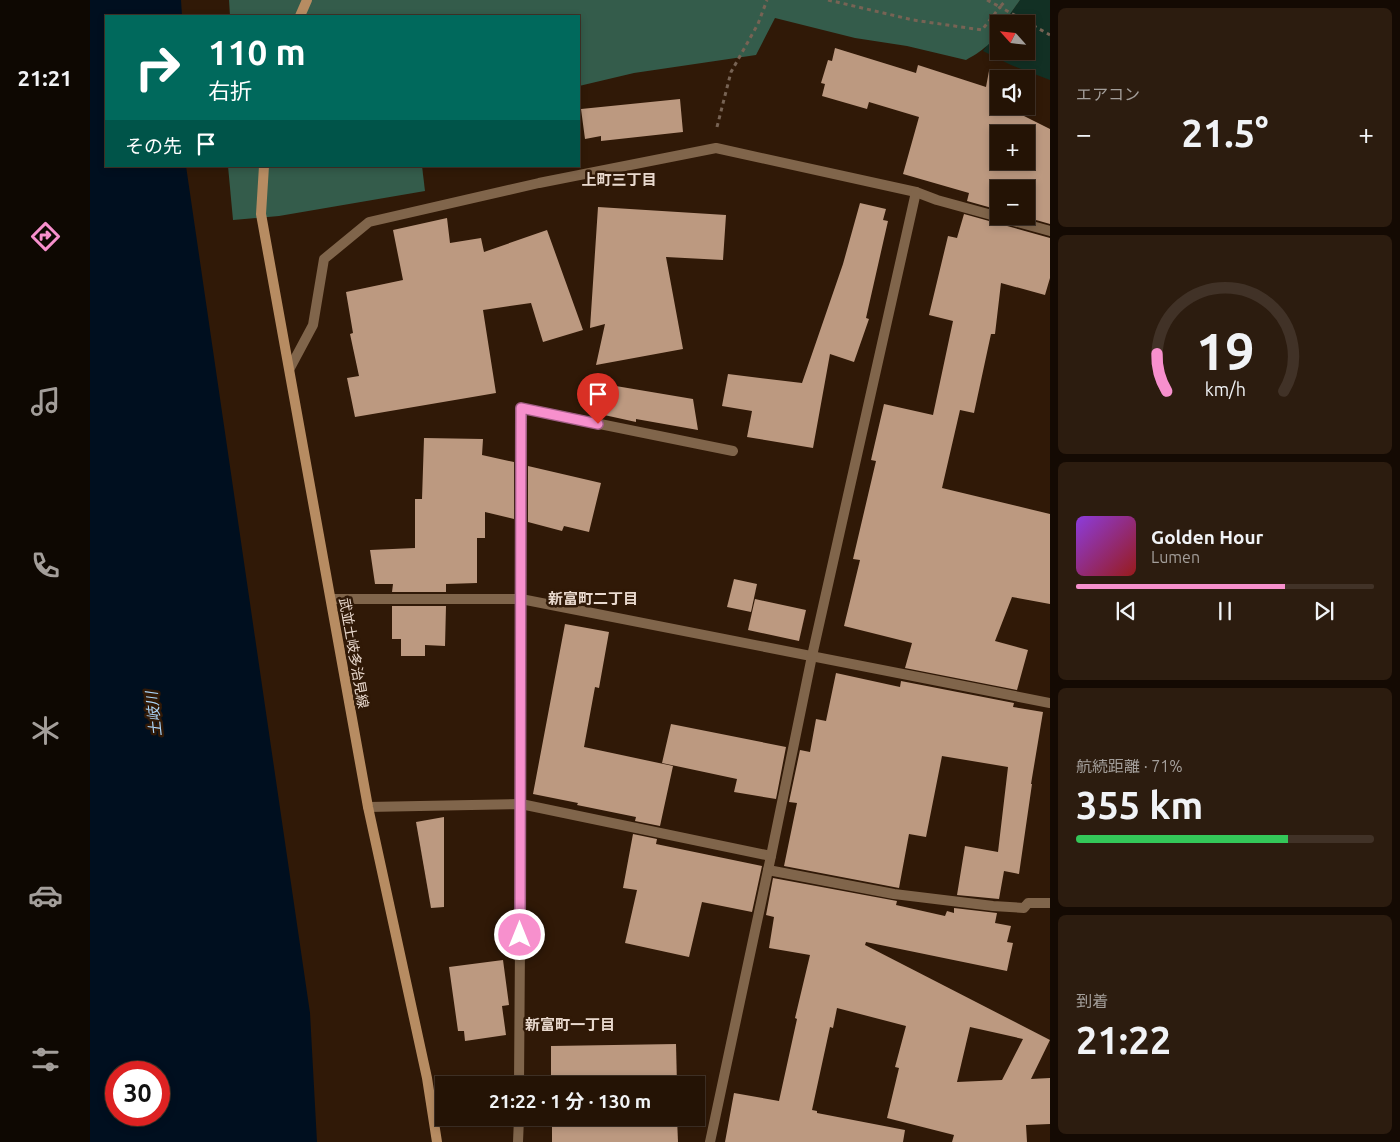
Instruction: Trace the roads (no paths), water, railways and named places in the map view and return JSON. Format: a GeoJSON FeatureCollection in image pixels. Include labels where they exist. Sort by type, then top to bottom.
{"type":"FeatureCollection","features":[{"type":"Feature","properties":{"kind":"main road"},"geometry":{"type":"LineString","coordinates":[[300,15],[307,0]]}},
{"type":"Feature","properties":{"kind":"main road","name":"武並土岐多治見線"},"geometry":{"type":"LineString","coordinates":[[264,167],[261,214],[368,807],[425,1068],[437,1142]]}},
{"type":"Feature","properties":{"kind":"street"},"geometry":{"type":"LineString","coordinates":[[290,368],[313,325],[324,259],[369,222],[539,183],[716,148],[916,192],[937,200],[1050,231]]}},
{"type":"Feature","properties":{"kind":"street"},"geometry":{"type":"LineString","coordinates":[[710,1142],[812,656],[916,192]]}},
{"type":"Feature","properties":{"kind":"street"},"geometry":{"type":"LineString","coordinates":[[519,1076],[522,599],[521,408],[733,451]]}},
{"type":"Feature","properties":{"kind":"street"},"geometry":{"type":"LineString","coordinates":[[331,599],[522,599],[1050,702]]}},
{"type":"Feature","properties":{"kind":"street"},"geometry":{"type":"LineString","coordinates":[[368,807],[521,804],[771,856]]}},
{"type":"Feature","properties":{"kind":"street"},"geometry":{"type":"LineString","coordinates":[[768,870],[894,894],[953,901],[1024,908],[1028,903],[1050,902]]}},
{"type":"Feature","properties":{"kind":"street"},"geometry":{"type":"LineString","coordinates":[[518,1142],[519,1126]]}},
{"type":"Feature","properties":{"kind":"water","name":"土岐川"},"geometry":{"type":"Polygon","coordinates":[[[90,0],[181,0],[182,15],[105,15],[105,167],[186,167],[310,1013],[317,1142],[90,1142],[90,0]]]}},
{"type":"Feature","properties":{"kind":"district","name":"上町三丁目"},"geometry":{"type":"Point","coordinates":[619,180]}},
{"type":"Feature","properties":{"kind":"district","name":"新富町二丁目"},"geometry":{"type":"Point","coordinates":[593,599]}},
{"type":"Feature","properties":{"kind":"district","name":"新富町一丁目"},"geometry":{"type":"Point","coordinates":[570,1025]}}]}
